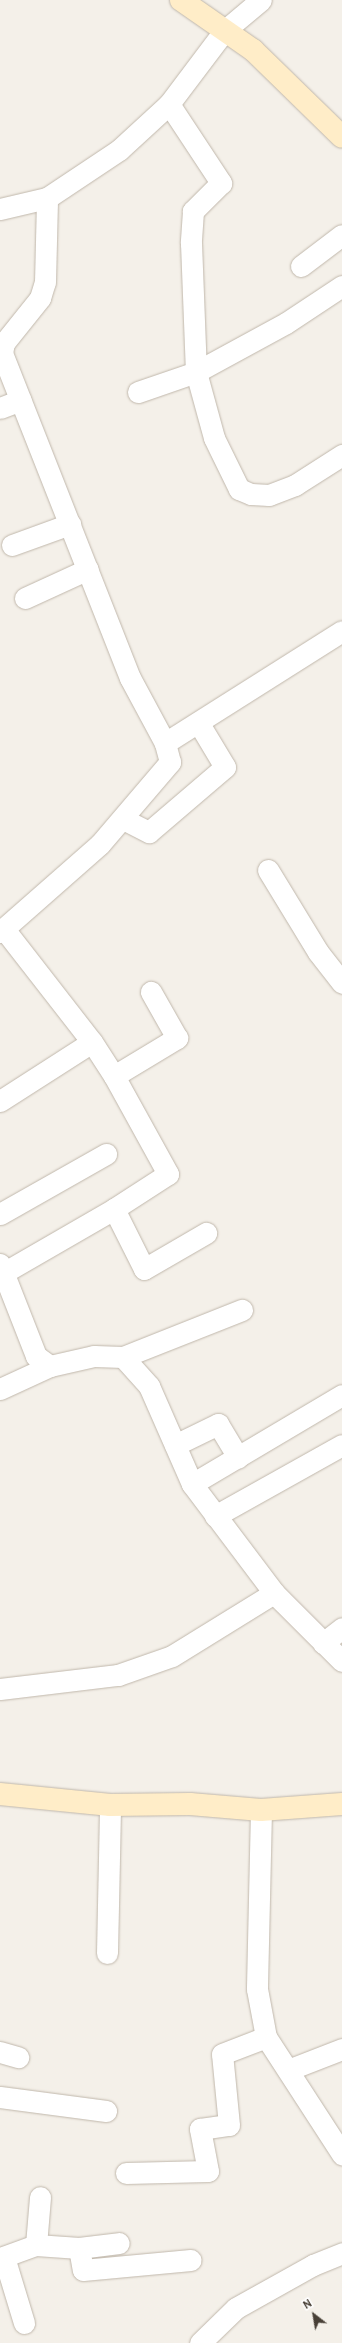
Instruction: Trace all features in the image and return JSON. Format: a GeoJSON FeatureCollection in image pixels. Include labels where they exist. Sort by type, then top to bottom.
{"type":"FeatureCollection","features":[{"type":"Feature","properties":{"kind":"street"},"geometry":{"type":"LineString","coordinates":[[181,0],[253,50],[342,137]]}},
{"type":"Feature","properties":{"kind":"street"},"geometry":{"type":"LineString","coordinates":[[0,209],[47,198],[119,150],[169,104],[224,31],[261,0]]}},
{"type":"Feature","properties":{"kind":"street"},"geometry":{"type":"LineString","coordinates":[[169,104],[221,183],[193,211],[191,243],[196,372],[214,438],[239,489],[251,494],[269,495],[295,485],[342,455]]}},
{"type":"Feature","properties":{"kind":"street"},"geometry":{"type":"LineString","coordinates":[[47,198],[45,282],[40,298],[4,343],[2,353],[130,678],[165,743],[170,762],[123,820],[100,844],[2,930],[92,1042],[114,1076],[168,1174],[114,1209],[2,1268],[36,1356],[50,1366]]}},
{"type":"Feature","properties":{"kind":"street"},"geometry":{"type":"LineString","coordinates":[[301,266],[342,235]]}},
{"type":"Feature","properties":{"kind":"street"},"geometry":{"type":"LineString","coordinates":[[138,392],[196,372],[286,323],[342,286]]}},
{"type":"Feature","properties":{"kind":"street"},"geometry":{"type":"LineString","coordinates":[[0,408],[21,400]]}},
{"type":"Feature","properties":{"kind":"street"},"geometry":{"type":"LineString","coordinates":[[12,545],[70,524]]}},
{"type":"Feature","properties":{"kind":"street"},"geometry":{"type":"LineString","coordinates":[[25,598],[88,569]]}},
{"type":"Feature","properties":{"kind":"street"},"geometry":{"type":"LineString","coordinates":[[165,743],[342,631]]}},
{"type":"Feature","properties":{"kind":"street"},"geometry":{"type":"LineString","coordinates":[[123,820],[149,832],[225,767],[198,722]]}},
{"type":"Feature","properties":{"kind":"street"},"geometry":{"type":"LineString","coordinates":[[268,870],[318,952],[342,983]]}},
{"type":"Feature","properties":{"kind":"street"},"geometry":{"type":"LineString","coordinates":[[114,1076],[178,1038],[151,992]]}},
{"type":"Feature","properties":{"kind":"street"},"geometry":{"type":"LineString","coordinates":[[0,1101],[92,1042]]}},
{"type":"Feature","properties":{"kind":"street"},"geometry":{"type":"LineString","coordinates":[[0,1214],[106,1154]]}},
{"type":"Feature","properties":{"kind":"street"},"geometry":{"type":"LineString","coordinates":[[114,1209],[144,1268],[206,1233]]}},
{"type":"Feature","properties":{"kind":"street"},"geometry":{"type":"LineString","coordinates":[[0,1389],[50,1366],[94,1356],[123,1358],[242,1310]]}},
{"type":"Feature","properties":{"kind":"street"},"geometry":{"type":"LineString","coordinates":[[123,1358],[150,1386],[160,1406],[192,1484],[215,1516],[274,1593],[342,1661]]}},
{"type":"Feature","properties":{"kind":"street"},"geometry":{"type":"LineString","coordinates":[[192,1484],[342,1395]]}},
{"type":"Feature","properties":{"kind":"street"},"geometry":{"type":"LineString","coordinates":[[175,1445],[218,1424],[238,1457]]}},
{"type":"Feature","properties":{"kind":"street"},"geometry":{"type":"LineString","coordinates":[[215,1516],[342,1445]]}},
{"type":"Feature","properties":{"kind":"street"},"geometry":{"type":"LineString","coordinates":[[0,1689],[118,1675],[165,1658],[274,1593]]}},
{"type":"Feature","properties":{"kind":"street"},"geometry":{"type":"LineString","coordinates":[[323,1643],[342,1628]]}},
{"type":"Feature","properties":{"kind":"street"},"geometry":{"type":"LineString","coordinates":[[0,1794],[110,1805],[190,1804],[261,1810],[342,1804]]}},
{"type":"Feature","properties":{"kind":"street"},"geometry":{"type":"LineString","coordinates":[[106,1953],[110,1805]]}},
{"type":"Feature","properties":{"kind":"street"},"geometry":{"type":"LineString","coordinates":[[261,1810],[257,1989],[266,2037],[288,2070],[336,2127],[342,2154]]}},
{"type":"Feature","properties":{"kind":"street"},"geometry":{"type":"LineString","coordinates":[[126,2173],[208,2171],[200,2129],[228,2125],[222,2054],[266,2037]]}},
{"type":"Feature","properties":{"kind":"street"},"geometry":{"type":"LineString","coordinates":[[288,2070],[342,2049]]}},
{"type":"Feature","properties":{"kind":"street"},"geometry":{"type":"LineString","coordinates":[[0,2097],[106,2111]]}},
{"type":"Feature","properties":{"kind":"street"},"geometry":{"type":"LineString","coordinates":[[36,2245],[40,2197]]}},
{"type":"Feature","properties":{"kind":"street"},"geometry":{"type":"LineString","coordinates":[[24,2324],[2,2257],[36,2245],[79,2248],[119,2243]]}},
{"type":"Feature","properties":{"kind":"street"},"geometry":{"type":"LineString","coordinates":[[79,2248],[83,2270],[192,2260]]}},
{"type":"Feature","properties":{"kind":"street"},"geometry":{"type":"LineString","coordinates":[[200,2343],[236,2308],[313,2265],[342,2253]]}}]}
